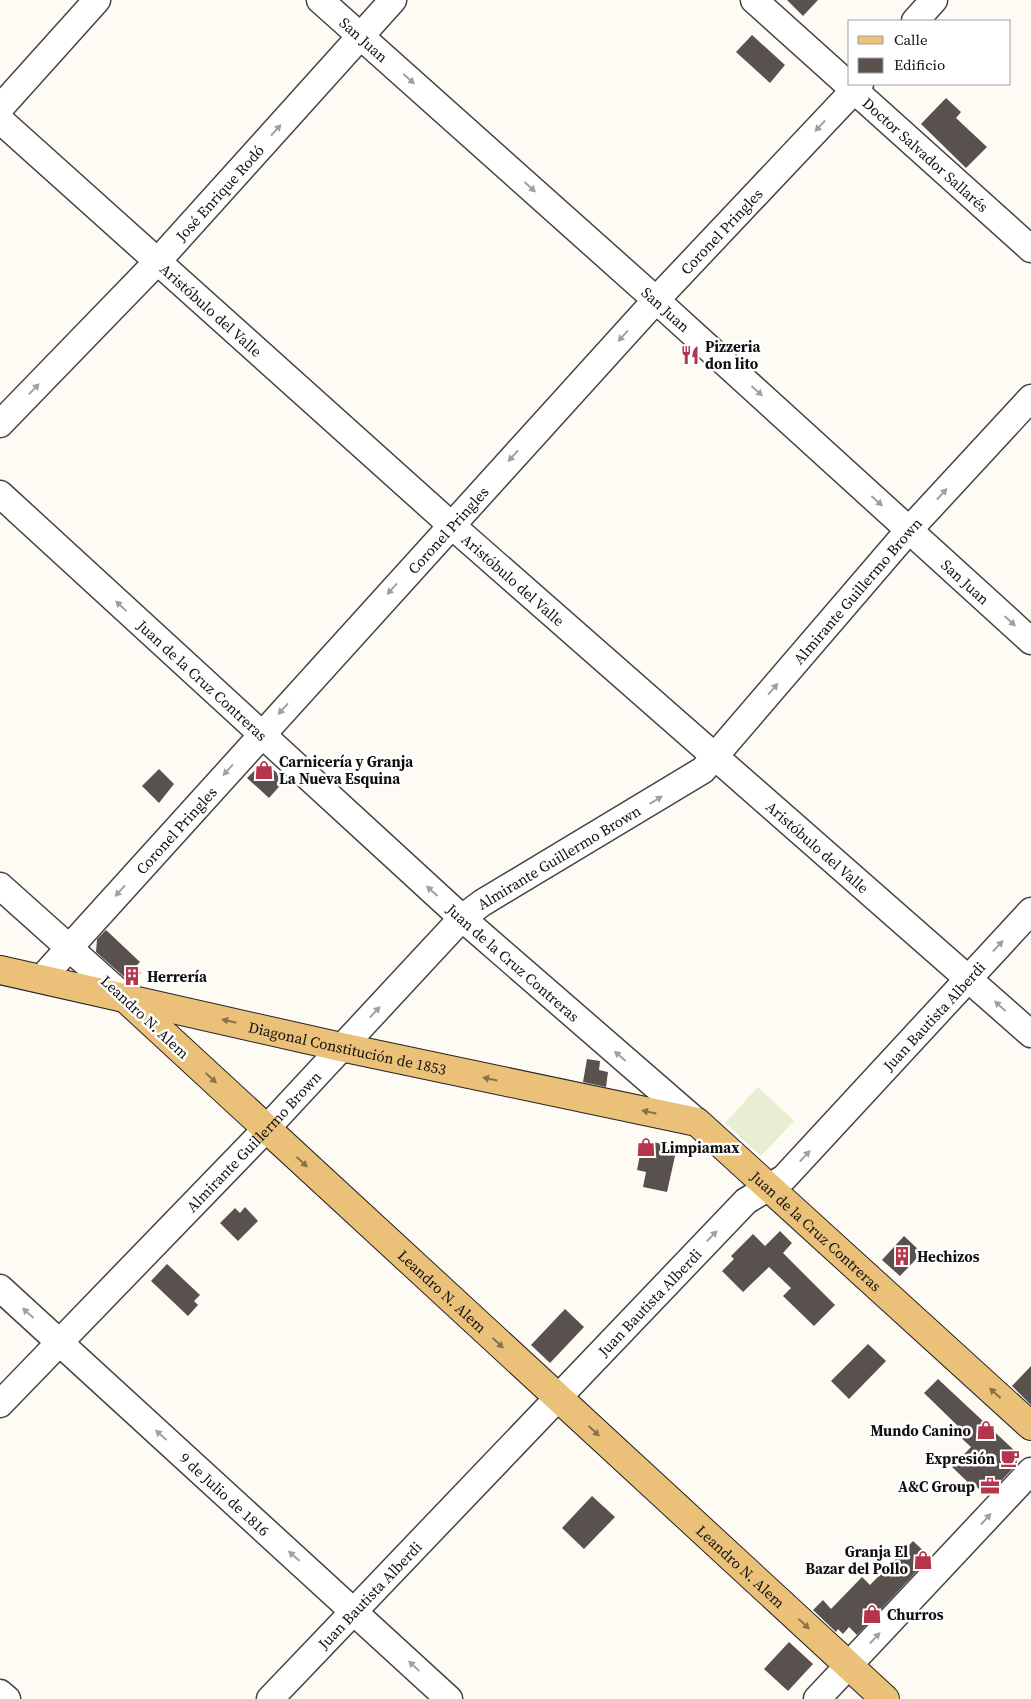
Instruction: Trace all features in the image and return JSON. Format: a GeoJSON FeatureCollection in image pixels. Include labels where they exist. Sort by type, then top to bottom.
{"type":"FeatureCollection","features":[{"type":"Feature","properties":{"kind":"main road","name":"Diagonal Constitución de 1853"},"geometry":{"type":"LineString","coordinates":[[0,970],[342,1047],[697,1122]]}},
{"type":"Feature","properties":{"kind":"main road","name":"Leandro N. Alem"},"geometry":{"type":"LineString","coordinates":[[124,997],[885,1699]]}},
{"type":"Feature","properties":{"kind":"main road","name":"Juan de la Cruz Contreras"},"geometry":{"type":"LineString","coordinates":[[697,1122],[1031,1426]]}},
{"type":"Feature","properties":{"kind":"street"},"geometry":{"type":"LineString","coordinates":[[0,108],[97,0]]}},
{"type":"Feature","properties":{"kind":"street","name":"San Juan"},"geometry":{"type":"LineString","coordinates":[[320,0],[656,300],[1031,640]]}},
{"type":"Feature","properties":{"kind":"street","name":"José Enrique Rodó"},"geometry":{"type":"LineString","coordinates":[[0,424],[157,262],[393,0]]}},
{"type":"Feature","properties":{"kind":"street","name":"Doctor Salvador Sallarés"},"geometry":{"type":"LineString","coordinates":[[754,0],[848,79]]}},
{"type":"Feature","properties":{"kind":"street"},"geometry":{"type":"LineString","coordinates":[[916,20],[934,0]]}},
{"type":"Feature","properties":{"kind":"street","name":"Doctor Salvador Sallarés"},"geometry":{"type":"LineString","coordinates":[[857,87],[1031,249]]}},
{"type":"Feature","properties":{"kind":"street","name":"Coronel Pringles"},"geometry":{"type":"LineString","coordinates":[[41,979],[450,524],[656,300],[857,87]]}},
{"type":"Feature","properties":{"kind":"street","name":"Aristóbulo del Valle"},"geometry":{"type":"LineString","coordinates":[[0,120],[450,524],[1031,1034]]}},
{"type":"Feature","properties":{"kind":"street","name":"Almirante Guillermo Brown"},"geometry":{"type":"LineString","coordinates":[[0,1404],[266,1129],[462,918],[482,903],[703,770],[909,530],[1031,398]]}},
{"type":"Feature","properties":{"kind":"street","name":"Juan de la Cruz Contreras"},"geometry":{"type":"LineString","coordinates":[[0,494],[462,918],[697,1122]]}},
{"type":"Feature","properties":{"kind":"street","name":"Leandro N. Alem"},"geometry":{"type":"LineString","coordinates":[[0,886],[124,997]]}},
{"type":"Feature","properties":{"kind":"street","name":"Juan Bautista Alberdi"},"geometry":{"type":"LineString","coordinates":[[270,1699],[746,1201],[784,1178],[1031,911]]}},
{"type":"Feature","properties":{"kind":"street","name":"9 de Julio de 1816"},"geometry":{"type":"LineString","coordinates":[[0,1288],[450,1699]]}},
{"type":"Feature","properties":{"kind":"street"},"geometry":{"type":"LineString","coordinates":[[817,1699],[1031,1471]]}},
{"type":"Feature","properties":{"kind":"street"},"geometry":{"type":"LineString","coordinates":[[0,1693],[7,1699]]}},
{"type":"Feature","properties":{"kind":"green space"},"geometry":{"type":"Polygon","coordinates":[[[758,1087],[794,1121],[761,1156],[725,1123],[758,1087]]]}},
{"type":"Feature","properties":{"kind":"building"},"geometry":{"type":"Polygon","coordinates":[[[787,0],[818,0],[803,16],[787,0]]]}},
{"type":"Feature","properties":{"kind":"building"},"geometry":{"type":"Polygon","coordinates":[[[752,35],[785,65],[770,83],[736,52],[752,35]]]}},
{"type":"Feature","properties":{"kind":"building"},"geometry":{"type":"Polygon","coordinates":[[[946,98],[961,112],[956,118],[987,147],[966,168],[921,124],[946,98]]]}},
{"type":"Feature","properties":{"kind":"building"},"geometry":{"type":"Polygon","coordinates":[[[268,765],[285,780],[269,798],[247,778],[259,766],[268,765]]]}},
{"type":"Feature","properties":{"kind":"building"},"geometry":{"type":"Polygon","coordinates":[[[159,769],[174,784],[159,803],[142,786],[159,769]]]}},
{"type":"Feature","properties":{"kind":"building"},"geometry":{"type":"Polygon","coordinates":[[[106,930],[140,962],[135,967],[141,973],[131,983],[96,952],[97,939],[106,930]]]}},
{"type":"Feature","properties":{"kind":"building"},"geometry":{"type":"Polygon","coordinates":[[[587,1059],[600,1061],[599,1070],[608,1072],[606,1087],[583,1082],[587,1059]]]}},
{"type":"Feature","properties":{"kind":"building"},"geometry":{"type":"Polygon","coordinates":[[[643,1140],[677,1147],[667,1192],[643,1187],[646,1172],[637,1170],[643,1140]]]}},
{"type":"Feature","properties":{"kind":"building"},"geometry":{"type":"Polygon","coordinates":[[[245,1207],[258,1221],[238,1241],[220,1223],[235,1208],[240,1213],[245,1207]]]}},
{"type":"Feature","properties":{"kind":"building"},"geometry":{"type":"Polygon","coordinates":[[[780,1231],[792,1243],[783,1253],[835,1305],[814,1326],[783,1296],[791,1288],[769,1267],[743,1292],[722,1271],[734,1259],[731,1256],[753,1234],[765,1246],[780,1231]]]}},
{"type":"Feature","properties":{"kind":"building","name":"Hechizos"},"geometry":{"type":"Polygon","coordinates":[[[904,1236],[922,1253],[900,1276],[882,1260],[904,1236]]]}},
{"type":"Feature","properties":{"kind":"building"},"geometry":{"type":"Polygon","coordinates":[[[167,1264],[200,1295],[194,1301],[198,1305],[188,1316],[151,1281],[167,1264]]]}},
{"type":"Feature","properties":{"kind":"building"},"geometry":{"type":"Polygon","coordinates":[[[565,1309],[584,1327],[550,1363],[531,1345],[565,1309]]]}},
{"type":"Feature","properties":{"kind":"building"},"geometry":{"type":"Polygon","coordinates":[[[868,1344],[886,1361],[849,1399],[831,1381],[868,1344]]]}},
{"type":"Feature","properties":{"kind":"building"},"geometry":{"type":"Polygon","coordinates":[[[1031,1366],[1031,1405],[1012,1386],[1031,1366]]]}},
{"type":"Feature","properties":{"kind":"building"},"geometry":{"type":"Polygon","coordinates":[[[938,1379],[1015,1451],[1017,1464],[989,1494],[984,1489],[982,1492],[975,1485],[973,1487],[952,1467],[971,1447],[956,1433],[960,1428],[924,1393],[938,1379]]]}},
{"type":"Feature","properties":{"kind":"building"},"geometry":{"type":"Polygon","coordinates":[[[592,1496],[615,1517],[584,1549],[562,1528],[592,1496]]]}},
{"type":"Feature","properties":{"kind":"building"},"geometry":{"type":"Polygon","coordinates":[[[913,1541],[930,1557],[857,1635],[849,1627],[843,1634],[838,1629],[836,1632],[813,1610],[823,1600],[831,1609],[862,1577],[870,1585],[913,1541]]]}},
{"type":"Feature","properties":{"kind":"building"},"geometry":{"type":"Polygon","coordinates":[[[789,1642],[813,1664],[788,1691],[764,1669],[789,1642]]]}},
{"type":"Feature","properties":{"kind":"place","name":"Pizzeria don lito"},"geometry":{"type":"Point","coordinates":[690,355]}},
{"type":"Feature","properties":{"kind":"place","name":"Carnicería y Granja La Nueva Esquina"},"geometry":{"type":"Point","coordinates":[264,770]}},
{"type":"Feature","properties":{"kind":"place","name":"Herrería"},"geometry":{"type":"Point","coordinates":[132,976]}},
{"type":"Feature","properties":{"kind":"place","name":"Limpiamax"},"geometry":{"type":"Point","coordinates":[646,1147]}},
{"type":"Feature","properties":{"kind":"place","name":"Hechizos"},"geometry":{"type":"Point","coordinates":[902,1256]}},
{"type":"Feature","properties":{"kind":"place","name":"Mundo Canino"},"geometry":{"type":"Point","coordinates":[986,1430]}},
{"type":"Feature","properties":{"kind":"place","name":"Expresión"},"geometry":{"type":"Point","coordinates":[1010,1458]}},
{"type":"Feature","properties":{"kind":"place","name":"A&C Group"},"geometry":{"type":"Point","coordinates":[990,1486]}},
{"type":"Feature","properties":{"kind":"place","name":"Granja El Bazar del Pollo"},"geometry":{"type":"Point","coordinates":[923,1560]}},
{"type":"Feature","properties":{"kind":"place","name":"Churros"},"geometry":{"type":"Point","coordinates":[872,1614]}}]}
